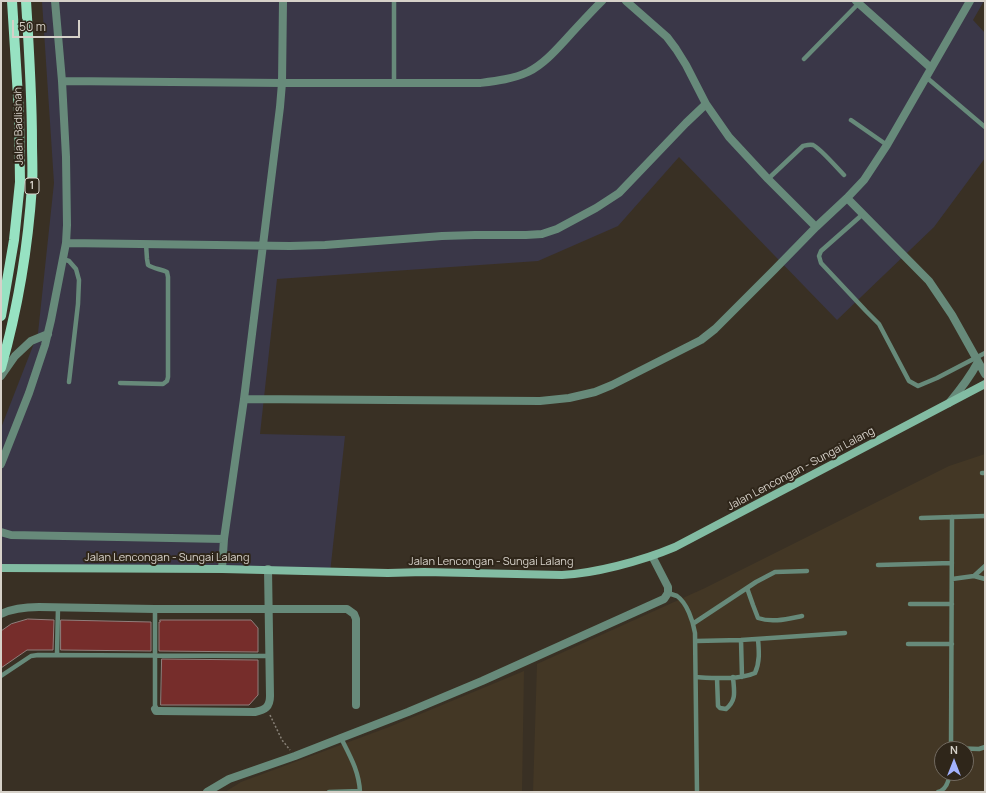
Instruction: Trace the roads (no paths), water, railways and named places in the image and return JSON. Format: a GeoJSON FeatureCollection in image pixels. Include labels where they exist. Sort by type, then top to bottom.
{"type":"FeatureCollection","features":[{"type":"Feature","properties":{"kind":"main road","name":"Jalan Badlishah"},"geometry":{"type":"LineString","coordinates":[[1,316],[14,240],[20,182],[19,113],[12,1]]}},
{"type":"Feature","properties":{"kind":"main road","name":"Jalan Badlishah"},"geometry":{"type":"LineString","coordinates":[[1,368],[18,298],[27,242],[32,184],[32,117],[26,1]]}},
{"type":"Feature","properties":{"kind":"street"},"geometry":{"type":"LineString","coordinates":[[1,464],[29,393],[48,334],[66,243],[66,157],[56,1]]}},
{"type":"Feature","properties":{"kind":"street"},"geometry":{"type":"LineString","coordinates":[[222,569],[224,539],[244,399],[282,83],[283,1]]}},
{"type":"Feature","properties":{"kind":"street"},"geometry":{"type":"LineString","coordinates":[[62,81],[282,83],[480,83],[499,81],[528,72],[541,63],[602,1]]}},
{"type":"Feature","properties":{"kind":"street"},"geometry":{"type":"LineString","coordinates":[[626,1],[667,37],[686,64],[706,104],[729,137],[816,227]]}},
{"type":"Feature","properties":{"kind":"street"},"geometry":{"type":"LineString","coordinates":[[244,399],[540,401],[569,398],[595,392],[612,385],[701,340],[715,329],[864,180],[887,145],[970,1]]}},
{"type":"Feature","properties":{"kind":"street"},"geometry":{"type":"LineString","coordinates":[[858,2],[931,68]]}},
{"type":"Feature","properties":{"kind":"street"},"geometry":{"type":"LineString","coordinates":[[66,243],[290,246],[325,245],[442,236],[542,234],[557,229],[596,208],[618,193],[706,104]]}},
{"type":"Feature","properties":{"kind":"street"},"geometry":{"type":"LineString","coordinates":[[847,198],[929,281],[980,360],[985,374]]}},
{"type":"Feature","properties":{"kind":"street"},"geometry":{"type":"LineString","coordinates":[[1,376],[15,356],[31,341],[48,334]]}},
{"type":"Feature","properties":{"kind":"street"},"geometry":{"type":"LineString","coordinates":[[948,403],[962,387],[980,360]]}},
{"type":"Feature","properties":{"kind":"street","name":"Jalan Lencongan - Sungai Lalang"},"geometry":{"type":"LineString","coordinates":[[1,568],[268,569],[388,573],[583,574],[652,556],[690,540],[985,384]]}},
{"type":"Feature","properties":{"kind":"street"},"geometry":{"type":"LineString","coordinates":[[1,532],[19,535],[224,539]]}},
{"type":"Feature","properties":{"kind":"street"},"geometry":{"type":"LineString","coordinates":[[207,792],[230,779],[295,756],[490,678],[664,599],[668,593],[668,587],[652,556]]}},
{"type":"Feature","properties":{"kind":"street"},"geometry":{"type":"LineString","coordinates":[[155,709],[156,711],[255,712],[267,707],[270,702],[268,569]]}},
{"type":"Feature","properties":{"kind":"street"},"geometry":{"type":"LineString","coordinates":[[1,614],[23,607],[347,609],[354,614],[356,619],[356,705]]}},
{"type":"Feature","properties":{"kind":"lane"},"geometry":{"type":"LineString","coordinates":[[394,1],[394,82]]}},
{"type":"Feature","properties":{"kind":"lane"},"geometry":{"type":"LineString","coordinates":[[804,59],[858,2]]}},
{"type":"Feature","properties":{"kind":"lane"},"geometry":{"type":"LineString","coordinates":[[926,77],[985,127]]}},
{"type":"Feature","properties":{"kind":"lane"},"geometry":{"type":"LineString","coordinates":[[850,120],[887,145]]}},
{"type":"Feature","properties":{"kind":"lane"},"geometry":{"type":"LineString","coordinates":[[768,178],[803,146],[808,144],[814,145],[819,149],[844,175]]}},
{"type":"Feature","properties":{"kind":"lane"},"geometry":{"type":"LineString","coordinates":[[862,214],[821,251],[819,256],[821,263],[880,324],[909,381],[918,386],[980,360],[985,353]]}},
{"type":"Feature","properties":{"kind":"lane"},"geometry":{"type":"LineString","coordinates":[[120,383],[163,384],[167,381],[168,377],[168,277],[167,272],[148,265],[146,244]]}},
{"type":"Feature","properties":{"kind":"lane"},"geometry":{"type":"LineString","coordinates":[[63,259],[69,262],[76,269],[79,280],[78,304],[69,382]]}},
{"type":"Feature","properties":{"kind":"lane"},"geometry":{"type":"LineString","coordinates":[[921,518],[985,516]]}},
{"type":"Feature","properties":{"kind":"lane"},"geometry":{"type":"LineString","coordinates":[[951,741],[952,517]]}},
{"type":"Feature","properties":{"kind":"lane"},"geometry":{"type":"LineString","coordinates":[[878,565],[952,563]]}},
{"type":"Feature","properties":{"kind":"lane"},"geometry":{"type":"LineString","coordinates":[[974,576],[985,566]]}},
{"type":"Feature","properties":{"kind":"lane"},"geometry":{"type":"LineString","coordinates":[[694,623],[756,582],[775,572],[807,571]]}},
{"type":"Feature","properties":{"kind":"lane"},"geometry":{"type":"LineString","coordinates":[[952,579],[974,576],[985,579]]}},
{"type":"Feature","properties":{"kind":"lane"},"geometry":{"type":"LineString","coordinates":[[747,588],[758,618],[766,621],[802,616]]}},
{"type":"Feature","properties":{"kind":"lane"},"geometry":{"type":"LineString","coordinates":[[668,593],[676,596],[684,603],[694,623],[696,641],[697,792]]}},
{"type":"Feature","properties":{"kind":"lane"},"geometry":{"type":"LineString","coordinates":[[910,604],[952,604]]}},
{"type":"Feature","properties":{"kind":"lane"},"geometry":{"type":"LineString","coordinates":[[57,654],[58,607]]}},
{"type":"Feature","properties":{"kind":"lane"},"geometry":{"type":"LineString","coordinates":[[155,609],[155,709]]}},
{"type":"Feature","properties":{"kind":"lane"},"geometry":{"type":"LineString","coordinates":[[696,641],[741,640],[845,633]]}},
{"type":"Feature","properties":{"kind":"lane"},"geometry":{"type":"LineString","coordinates":[[696,677],[742,677],[755,673],[758,666],[758,639]]}},
{"type":"Feature","properties":{"kind":"lane"},"geometry":{"type":"LineString","coordinates":[[741,640],[742,677]]}},
{"type":"Feature","properties":{"kind":"lane"},"geometry":{"type":"LineString","coordinates":[[908,644],[952,644]]}},
{"type":"Feature","properties":{"kind":"lane"},"geometry":{"type":"LineString","coordinates":[[1,676],[31,656],[38,655],[269,656]]}},
{"type":"Feature","properties":{"kind":"lane"},"geometry":{"type":"LineString","coordinates":[[717,678],[718,706],[726,709],[732,703],[734,697],[733,677]]}},
{"type":"Feature","properties":{"kind":"lane"},"geometry":{"type":"LineString","coordinates":[[328,792],[360,792],[358,774],[341,738]]}},
{"type":"Feature","properties":{"kind":"lane"},"geometry":{"type":"LineString","coordinates":[[974,749],[985,747]]}},
{"type":"Feature","properties":{"kind":"lane"},"geometry":{"type":"LineString","coordinates":[[938,792],[942,791],[948,781]]}}]}
